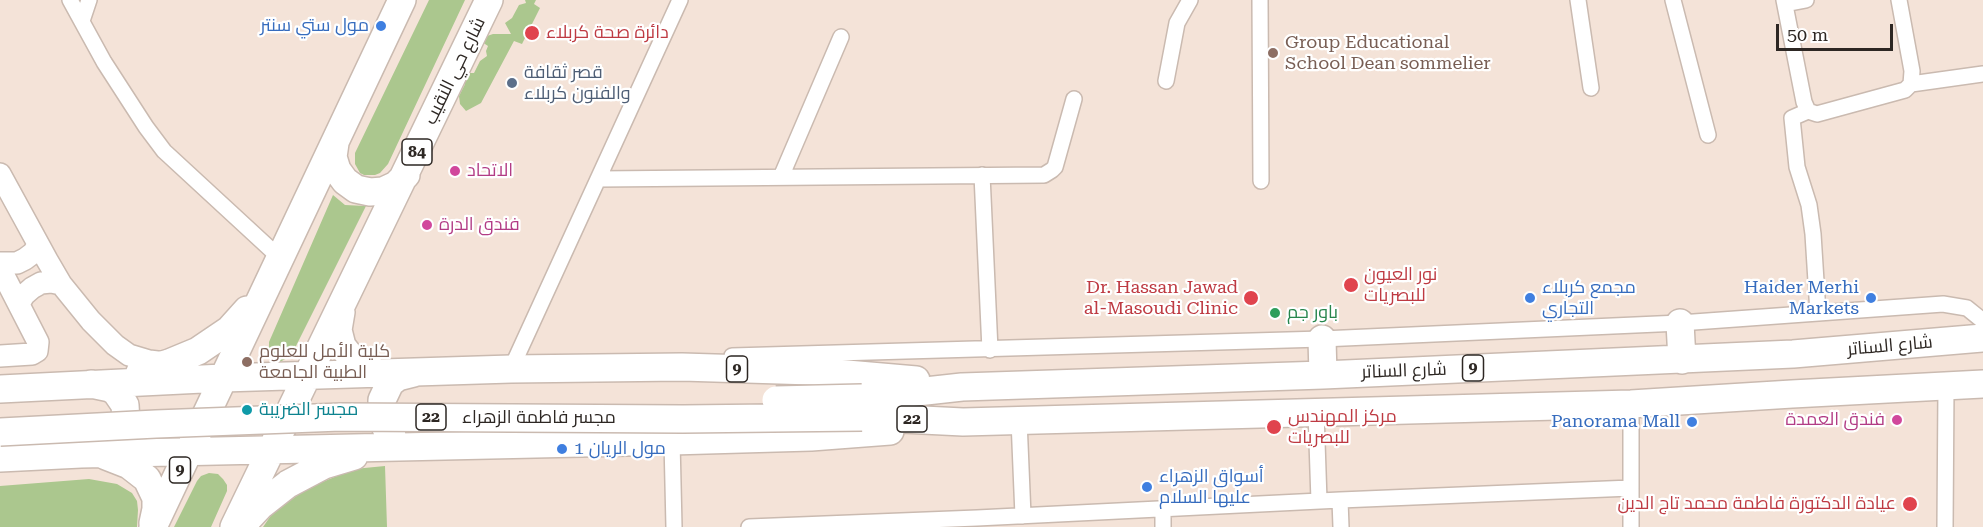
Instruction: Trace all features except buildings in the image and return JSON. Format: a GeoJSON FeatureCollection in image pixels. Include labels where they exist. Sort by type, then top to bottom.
{"type":"FeatureCollection","features":[{"type":"Feature","properties":{"kind":"highway"},"geometry":{"type":"LineString","coordinates":[[0,389],[223,378],[402,0]]}},
{"type":"Feature","properties":{"kind":"highway","name":"شارع حي النقيب"},"geometry":{"type":"LineString","coordinates":[[343,303],[489,0]]}},
{"type":"Feature","properties":{"kind":"highway"},"geometry":{"type":"LineString","coordinates":[[335,143],[333,157],[337,170],[345,181],[356,189],[370,192],[383,191],[396,185],[406,175]]}},
{"type":"Feature","properties":{"kind":"highway"},"geometry":{"type":"LineString","coordinates":[[87,383],[170,363],[198,351],[222,336],[243,316],[268,283]]}},
{"type":"Feature","properties":{"kind":"highway"},"geometry":{"type":"LineString","coordinates":[[343,303],[338,330],[342,346],[353,360],[380,374]]}},
{"type":"Feature","properties":{"kind":"highway","name":"84"},"geometry":{"type":"LineString","coordinates":[[272,449],[343,303]]}},
{"type":"Feature","properties":{"kind":"highway"},"geometry":{"type":"LineString","coordinates":[[1680,323],[1682,360]]}},
{"type":"Feature","properties":{"kind":"highway","name":"شارع السناتر"},"geometry":{"type":"LineString","coordinates":[[862,407],[962,387],[1682,360],[1851,350],[1983,338]]}},
{"type":"Feature","properties":{"kind":"highway"},"geometry":{"type":"LineString","coordinates":[[1322,339],[1323,375]]}},
{"type":"Feature","properties":{"kind":"highway"},"geometry":{"type":"LineString","coordinates":[[1851,350],[1839,358],[1834,372],[1840,385],[1854,391]]}},
{"type":"Feature","properties":{"kind":"highway"},"geometry":{"type":"LineString","coordinates":[[1792,394],[1805,389],[1810,381],[1811,372],[1805,360],[1793,354]]}},
{"type":"Feature","properties":{"kind":"highway","name":"9"},"geometry":{"type":"LineString","coordinates":[[153,527],[223,378],[511,369],[682,368],[812,371],[962,387]]}},
{"type":"Feature","properties":{"kind":"highway"},"geometry":{"type":"LineString","coordinates":[[416,373],[398,377],[390,383],[382,400],[381,410],[386,428],[392,436],[408,446],[418,447]]}},
{"type":"Feature","properties":{"kind":"highway"},"geometry":{"type":"LineString","coordinates":[[81,454],[110,446],[121,435],[126,421],[125,405],[116,393],[103,385],[87,383]]}},
{"type":"Feature","properties":{"kind":"highway"},"geometry":{"type":"LineString","coordinates":[[0,458],[860,434],[963,422],[1631,404],[1983,384]]}},
{"type":"Feature","properties":{"kind":"highway","name":"مجسر فاطمة الزهراء"},"geometry":{"type":"LineString","coordinates":[[0,414],[159,405],[343,399],[684,401],[862,407]]}},
{"type":"Feature","properties":{"kind":"highway","name":"مجسر فاطمة الزهراء"},"geometry":{"type":"LineString","coordinates":[[0,432],[341,417],[862,407]]}},
{"type":"Feature","properties":{"kind":"highway","name":"22"},"geometry":{"type":"LineString","coordinates":[[862,407],[963,422]]}},
{"type":"Feature","properties":{"kind":"highway"},"geometry":{"type":"LineString","coordinates":[[241,527],[275,493],[312,470],[362,454],[418,447]]}},
{"type":"Feature","properties":{"kind":"highway"},"geometry":{"type":"LineString","coordinates":[[234,527],[272,449]]}},
{"type":"Feature","properties":{"kind":"highway"},"geometry":{"type":"LineString","coordinates":[[81,454],[98,454],[118,460],[134,468],[147,479],[156,498],[153,527]]}},
{"type":"Feature","properties":{"kind":"main road"},"geometry":{"type":"LineString","coordinates":[[0,174],[61,284],[91,321],[129,355],[142,360],[170,363]]}},
{"type":"Feature","properties":{"kind":"main road"},"geometry":{"type":"LineString","coordinates":[[0,356],[22,355],[36,351],[38,342],[0,266],[26,259],[38,245]]}},
{"type":"Feature","properties":{"kind":"main road"},"geometry":{"type":"LineString","coordinates":[[19,304],[32,288],[51,282],[61,284]]}},
{"type":"Feature","properties":{"kind":"street"},"geometry":{"type":"LineString","coordinates":[[70,0],[104,63],[130,104],[165,151],[280,258]]}},
{"type":"Feature","properties":{"kind":"street"},"geometry":{"type":"LineString","coordinates":[[82,21],[89,0]]}},
{"type":"Feature","properties":{"kind":"street"},"geometry":{"type":"LineString","coordinates":[[1166,81],[1177,22],[1190,0]]}},
{"type":"Feature","properties":{"kind":"street"},"geometry":{"type":"LineString","coordinates":[[1260,0],[1261,181]]}},
{"type":"Feature","properties":{"kind":"street"},"geometry":{"type":"LineString","coordinates":[[1578,0],[1591,88]]}},
{"type":"Feature","properties":{"kind":"street"},"geometry":{"type":"LineString","coordinates":[[1673,0],[1708,135]]}},
{"type":"Feature","properties":{"kind":"street"},"geometry":{"type":"LineString","coordinates":[[1806,0],[1784,2],[1804,102],[1808,111]]}},
{"type":"Feature","properties":{"kind":"street"},"geometry":{"type":"LineString","coordinates":[[1899,0],[1912,71],[1911,84]]}},
{"type":"Feature","properties":{"kind":"street"},"geometry":{"type":"LineString","coordinates":[[511,369],[676,1]]}},
{"type":"Feature","properties":{"kind":"street"},"geometry":{"type":"LineString","coordinates":[[781,177],[841,37]]}},
{"type":"Feature","properties":{"kind":"street"},"geometry":{"type":"LineString","coordinates":[[1818,313],[1813,234],[1809,205],[1797,166],[1792,118],[1808,111],[1817,114],[1905,90],[1911,84],[1983,74]]}},
{"type":"Feature","properties":{"kind":"street"},"geometry":{"type":"LineString","coordinates":[[598,179],[1044,175],[1055,167],[1074,99]]}},
{"type":"Feature","properties":{"kind":"street"},"geometry":{"type":"LineString","coordinates":[[982,175],[990,350]]}},
{"type":"Feature","properties":{"kind":"street"},"geometry":{"type":"LineString","coordinates":[[682,368],[702,360],[729,356],[1322,339],[1680,323],[1948,305],[1967,308],[1983,321]]}},
{"type":"Feature","properties":{"kind":"street"},"geometry":{"type":"LineString","coordinates":[[1945,527],[1946,387]]}},
{"type":"Feature","properties":{"kind":"street"},"geometry":{"type":"LineString","coordinates":[[1631,404],[1631,527]]}},
{"type":"Feature","properties":{"kind":"street"},"geometry":{"type":"LineString","coordinates":[[1316,412],[1318,501]]}},
{"type":"Feature","properties":{"kind":"street"},"geometry":{"type":"LineString","coordinates":[[1019,420],[1023,516]]}},
{"type":"Feature","properties":{"kind":"street"},"geometry":{"type":"LineString","coordinates":[[672,441],[674,527]]}},
{"type":"Feature","properties":{"kind":"street"},"geometry":{"type":"LineString","coordinates":[[749,527],[977,523],[1023,516],[1163,508],[1631,488]]}},
{"type":"Feature","properties":{"kind":"street"},"geometry":{"type":"LineString","coordinates":[[1340,500],[1341,527]]}},
{"type":"Feature","properties":{"kind":"street"},"geometry":{"type":"LineString","coordinates":[[1163,508],[1163,527]]}},
{"type":"Feature","properties":{"kind":"green space"},"geometry":{"type":"Polygon","coordinates":[[[429,0],[465,0],[388,164],[380,173],[364,175],[360,173],[355,164],[355,153],[429,0]]]}},
{"type":"Feature","properties":{"kind":"green space"},"geometry":{"type":"Polygon","coordinates":[[[525,0],[536,0],[534,4],[540,8],[522,44],[514,41],[481,103],[466,111],[460,104],[459,96],[465,84],[465,73],[474,73],[480,61],[487,56],[488,46],[482,42],[484,37],[493,34],[511,34],[505,23],[512,18],[519,5],[526,3],[525,0]]]}},
{"type":"Feature","properties":{"kind":"green space"},"geometry":{"type":"Polygon","coordinates":[[[333,195],[345,205],[366,206],[295,348],[287,358],[280,362],[274,361],[269,356],[269,342],[333,195]]]}},
{"type":"Feature","properties":{"kind":"green space"},"geometry":{"type":"Polygon","coordinates":[[[385,466],[387,527],[263,527],[274,511],[310,487],[354,469],[385,466]]]}},
{"type":"Feature","properties":{"kind":"green space"},"geometry":{"type":"Polygon","coordinates":[[[209,473],[218,474],[227,485],[227,491],[211,527],[174,527],[197,481],[201,476],[209,473]]]}},
{"type":"Feature","properties":{"kind":"green space"},"geometry":{"type":"Polygon","coordinates":[[[89,479],[117,484],[132,493],[137,501],[137,527],[0,527],[0,486],[89,479]]]}},
{"type":"Feature","properties":{"kind":"place","name":"مول ستي سنتر"},"geometry":{"type":"Point","coordinates":[381,26]}},
{"type":"Feature","properties":{"kind":"place","name":"دائرة صحة كربلاء"},"geometry":{"type":"Point","coordinates":[532,33]}},
{"type":"Feature","properties":{"kind":"place","name":"Group Educational School Dean sommelier"},"geometry":{"type":"Point","coordinates":[1273,53]}},
{"type":"Feature","properties":{"kind":"place","name":"قصر ثقافة والفنون كربلاء"},"geometry":{"type":"Point","coordinates":[512,83]}},
{"type":"Feature","properties":{"kind":"place","name":"الاتحاد"},"geometry":{"type":"Point","coordinates":[455,171]}},
{"type":"Feature","properties":{"kind":"place","name":"فندق الدرة"},"geometry":{"type":"Point","coordinates":[427,225]}},
{"type":"Feature","properties":{"kind":"place","name":"نور العيون للبصريات"},"geometry":{"type":"Point","coordinates":[1351,285]}},
{"type":"Feature","properties":{"kind":"place","name":"Dr. Hassan Jawad al-Masoudi Clinic"},"geometry":{"type":"Point","coordinates":[1251,298]}},
{"type":"Feature","properties":{"kind":"place","name":"مجمع كربلاء التجاري"},"geometry":{"type":"Point","coordinates":[1530,298]}},
{"type":"Feature","properties":{"kind":"place","name":"Haider Merhi Markets"},"geometry":{"type":"Point","coordinates":[1871,298]}},
{"type":"Feature","properties":{"kind":"place","name":"باور جم"},"geometry":{"type":"Point","coordinates":[1275,313]}},
{"type":"Feature","properties":{"kind":"place","name":"كلية الأمل للعلوم الطبية الجامعة"},"geometry":{"type":"Point","coordinates":[247,362]}},
{"type":"Feature","properties":{"kind":"place","name":"مجسر الضريبة"},"geometry":{"type":"Point","coordinates":[247,410]}},
{"type":"Feature","properties":{"kind":"place","name":"فندق العمدة"},"geometry":{"type":"Point","coordinates":[1897,420]}},
{"type":"Feature","properties":{"kind":"place","name":"Panorama Mall"},"geometry":{"type":"Point","coordinates":[1692,422]}},
{"type":"Feature","properties":{"kind":"place","name":"مركز المهندس للبصريات"},"geometry":{"type":"Point","coordinates":[1274,427]}},
{"type":"Feature","properties":{"kind":"place","name":"مول الريان 1"},"geometry":{"type":"Point","coordinates":[562,449]}},
{"type":"Feature","properties":{"kind":"place","name":"أسواق الزهراء عليها السلام"},"geometry":{"type":"Point","coordinates":[1147,487]}},
{"type":"Feature","properties":{"kind":"place","name":"عيادة الدكتورة فاطمة محمد تاج الدين"},"geometry":{"type":"Point","coordinates":[1910,504]}}]}
